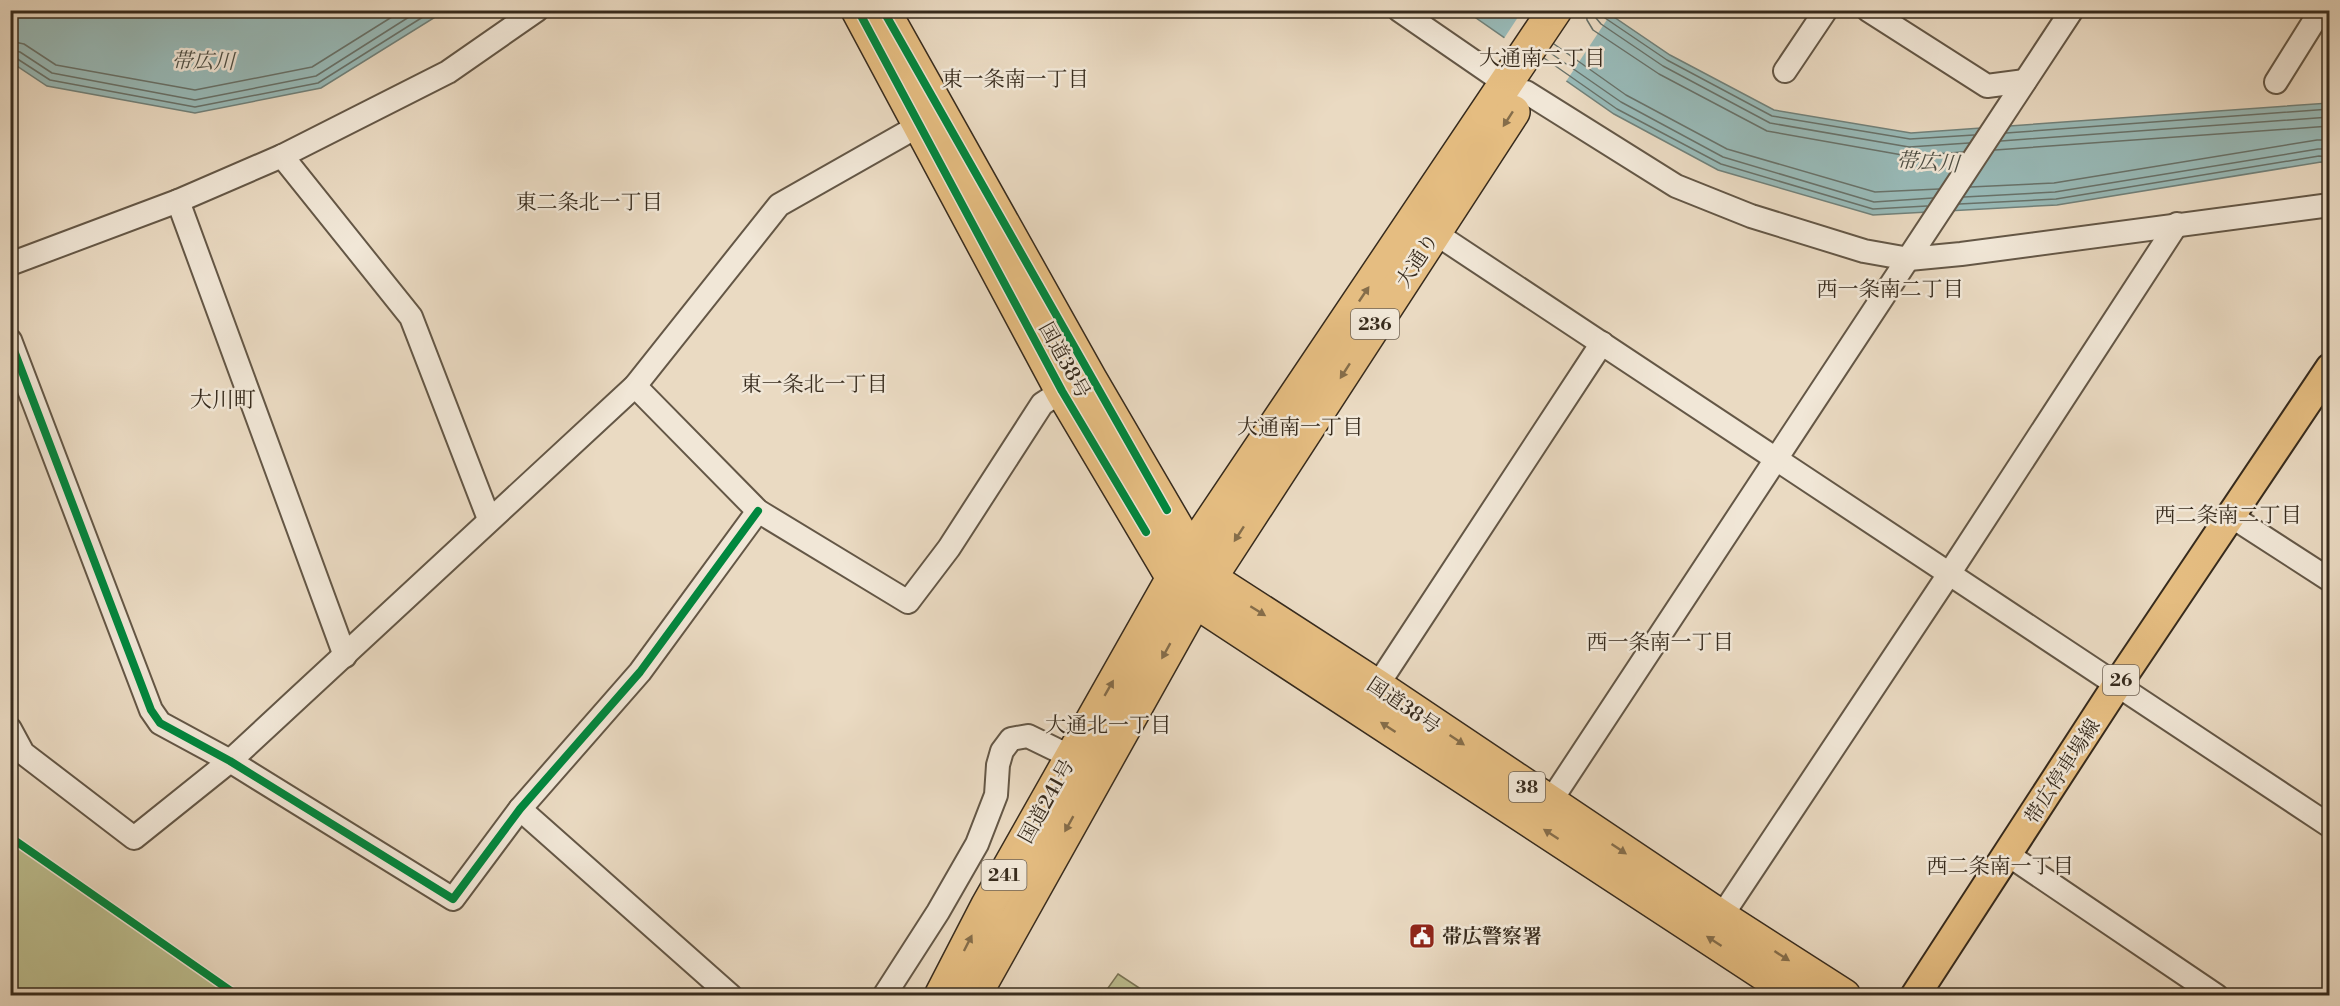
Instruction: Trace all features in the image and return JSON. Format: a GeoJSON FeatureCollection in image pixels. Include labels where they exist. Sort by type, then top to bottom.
{"type":"FeatureCollection","features":[{"type":"Feature","properties":{"kind":"highway","name":"国道38号"},"geometry":{"type":"LineString","coordinates":[[858,10],[1062,391],[1192,577],[1798,996]]}},
{"type":"Feature","properties":{"kind":"highway","name":"国道38号"},"geometry":{"type":"LineString","coordinates":[[883,10],[1086,371],[1192,577],[1377,686],[1720,917],[1844,996]]}},
{"type":"Feature","properties":{"kind":"highway","name":"大通り"},"geometry":{"type":"LineString","coordinates":[[1192,577],[1435,233],[1524,76],[1556,10]]}},
{"type":"Feature","properties":{"kind":"highway","name":"大通り"},"geometry":{"type":"LineString","coordinates":[[1192,577],[1524,76],[1581,10]]}},
{"type":"Feature","properties":{"kind":"highway","name":"国道241号"},"geometry":{"type":"LineString","coordinates":[[941,996],[988,905],[1071,757],[1192,577]]}},
{"type":"Feature","properties":{"kind":"highway","name":"国道241号"},"geometry":{"type":"LineString","coordinates":[[974,996],[1192,577]]}},
{"type":"Feature","properties":{"kind":"main road","name":"帯広停車場線"},"geometry":{"type":"LineString","coordinates":[[1915,996],[2117,685],[2330,368]]}},
{"type":"Feature","properties":{"kind":"street"},"geometry":{"type":"LineString","coordinates":[[10,264],[178,201],[282,156],[448,72],[537,10]]}},
{"type":"Feature","properties":{"kind":"street"},"geometry":{"type":"LineString","coordinates":[[1399,10],[1524,76],[1676,186],[1751,216],[1864,251],[1909,259],[1961,254],[2330,205]]}},
{"type":"Feature","properties":{"kind":"street"},"geometry":{"type":"LineString","coordinates":[[1785,71],[1826,10]]}},
{"type":"Feature","properties":{"kind":"street"},"geometry":{"type":"LineString","coordinates":[[1868,10],[1987,86],[2025,81]]}},
{"type":"Feature","properties":{"kind":"street"},"geometry":{"type":"LineString","coordinates":[[1550,802],[2073,10]]}},
{"type":"Feature","properties":{"kind":"street"},"geometry":{"type":"LineString","coordinates":[[2276,82],[2321,10]]}},
{"type":"Feature","properties":{"kind":"street"},"geometry":{"type":"LineString","coordinates":[[10,729],[23,753],[134,838],[231,761],[489,519],[635,386],[779,205],[920,125]]}},
{"type":"Feature","properties":{"kind":"street"},"geometry":{"type":"LineString","coordinates":[[282,156],[411,317],[489,519]]}},
{"type":"Feature","properties":{"kind":"street"},"geometry":{"type":"LineString","coordinates":[[178,201],[345,656]]}},
{"type":"Feature","properties":{"kind":"street"},"geometry":{"type":"LineString","coordinates":[[1720,917],[1949,574],[2176,224]]}},
{"type":"Feature","properties":{"kind":"street"},"geometry":{"type":"LineString","coordinates":[[1435,233],[2330,826]]}},
{"type":"Feature","properties":{"kind":"street"},"geometry":{"type":"LineString","coordinates":[[10,340],[151,710],[160,723],[231,761],[453,898],[519,809],[640,672],[758,512]]}},
{"type":"Feature","properties":{"kind":"street"},"geometry":{"type":"LineString","coordinates":[[1377,686],[1602,343]]}},
{"type":"Feature","properties":{"kind":"street"},"geometry":{"type":"LineString","coordinates":[[635,386],[758,512],[908,602],[949,548],[1042,404],[1062,391]]}},
{"type":"Feature","properties":{"kind":"street"},"geometry":{"type":"LineString","coordinates":[[2231,516],[2330,580]]}},
{"type":"Feature","properties":{"kind":"street"},"geometry":{"type":"LineString","coordinates":[[884,996],[938,912],[977,844],[996,795],[998,765],[1002,751],[1011,739],[1028,736],[1071,757]]}},
{"type":"Feature","properties":{"kind":"street"},"geometry":{"type":"LineString","coordinates":[[519,809],[731,996]]}},
{"type":"Feature","properties":{"kind":"street"},"geometry":{"type":"LineString","coordinates":[[2007,854],[2217,996]]}},
{"type":"Feature","properties":{"kind":"green space"},"geometry":{"type":"Polygon","coordinates":[[[11,837],[43,859],[238,995],[11,995],[11,837]]]}},
{"type":"Feature","properties":{"kind":"green space"},"geometry":{"type":"Polygon","coordinates":[[[1118,974],[1150,995],[1103,995],[1118,974]]]}},
{"type":"Feature","properties":{"kind":"water","name":"帯広川"},"geometry":{"type":"Polygon","coordinates":[[[178,10],[184,12],[445,11],[321,88],[195,113],[47,86],[11,62],[11,11],[178,10]]]}},
{"type":"Feature","properties":{"kind":"water","name":"帯広川"},"geometry":{"type":"Polygon","coordinates":[[[1466,11],[1605,11],[1670,55],[1774,110],[1911,133],[2329,103],[2329,163],[2321,162],[2057,205],[1873,215],[1718,170],[1614,114],[1466,11]]]}},
{"type":"Feature","properties":{"kind":"pier"},"geometry":{"type":"Polygon","coordinates":[[[1610,10],[1612,12],[1565,83],[1503,40],[1522,11],[1610,10]]]}},
{"type":"Feature","properties":{"kind":"cycle path"},"geometry":{"type":"LineString","coordinates":[[858,10],[1062,391],[1146,532]]}},
{"type":"Feature","properties":{"kind":"cycle path"},"geometry":{"type":"LineString","coordinates":[[883,10],[1167,510]]}},
{"type":"Feature","properties":{"kind":"cycle path"},"geometry":{"type":"LineString","coordinates":[[10,340],[151,710],[160,723],[230,761],[453,899],[520,809],[640,672],[758,511]]}},
{"type":"Feature","properties":{"kind":"cycle path"},"geometry":{"type":"LineString","coordinates":[[10,837],[238,996]]}},
{"type":"Feature","properties":{"kind":"place","name":"帯広警察署"},"geometry":{"type":"Point","coordinates":[1422,936]}},
{"type":"Feature","properties":{"kind":"district","name":"大通南二丁目"},"geometry":{"type":"Point","coordinates":[1542,58]}},
{"type":"Feature","properties":{"kind":"district","name":"東一条南一丁目"},"geometry":{"type":"Point","coordinates":[1015,79]}},
{"type":"Feature","properties":{"kind":"district","name":"東二条北一丁目"},"geometry":{"type":"Point","coordinates":[589,202]}},
{"type":"Feature","properties":{"kind":"district","name":"西一条南二丁目"},"geometry":{"type":"Point","coordinates":[1890,289]}},
{"type":"Feature","properties":{"kind":"district","name":"東一条北一丁目"},"geometry":{"type":"Point","coordinates":[814,384]}},
{"type":"Feature","properties":{"kind":"district","name":"大川町"},"geometry":{"type":"Point","coordinates":[223,399]}},
{"type":"Feature","properties":{"kind":"district","name":"大通南一丁目"},"geometry":{"type":"Point","coordinates":[1300,427]}},
{"type":"Feature","properties":{"kind":"district","name":"西二条南二丁目"},"geometry":{"type":"Point","coordinates":[2228,515]}},
{"type":"Feature","properties":{"kind":"district","name":"西一条南一丁目"},"geometry":{"type":"Point","coordinates":[1660,642]}},
{"type":"Feature","properties":{"kind":"district","name":"大通北一丁目"},"geometry":{"type":"Point","coordinates":[1108,725]}},
{"type":"Feature","properties":{"kind":"district","name":"西二条南一丁目"},"geometry":{"type":"Point","coordinates":[2000,866]}}]}
